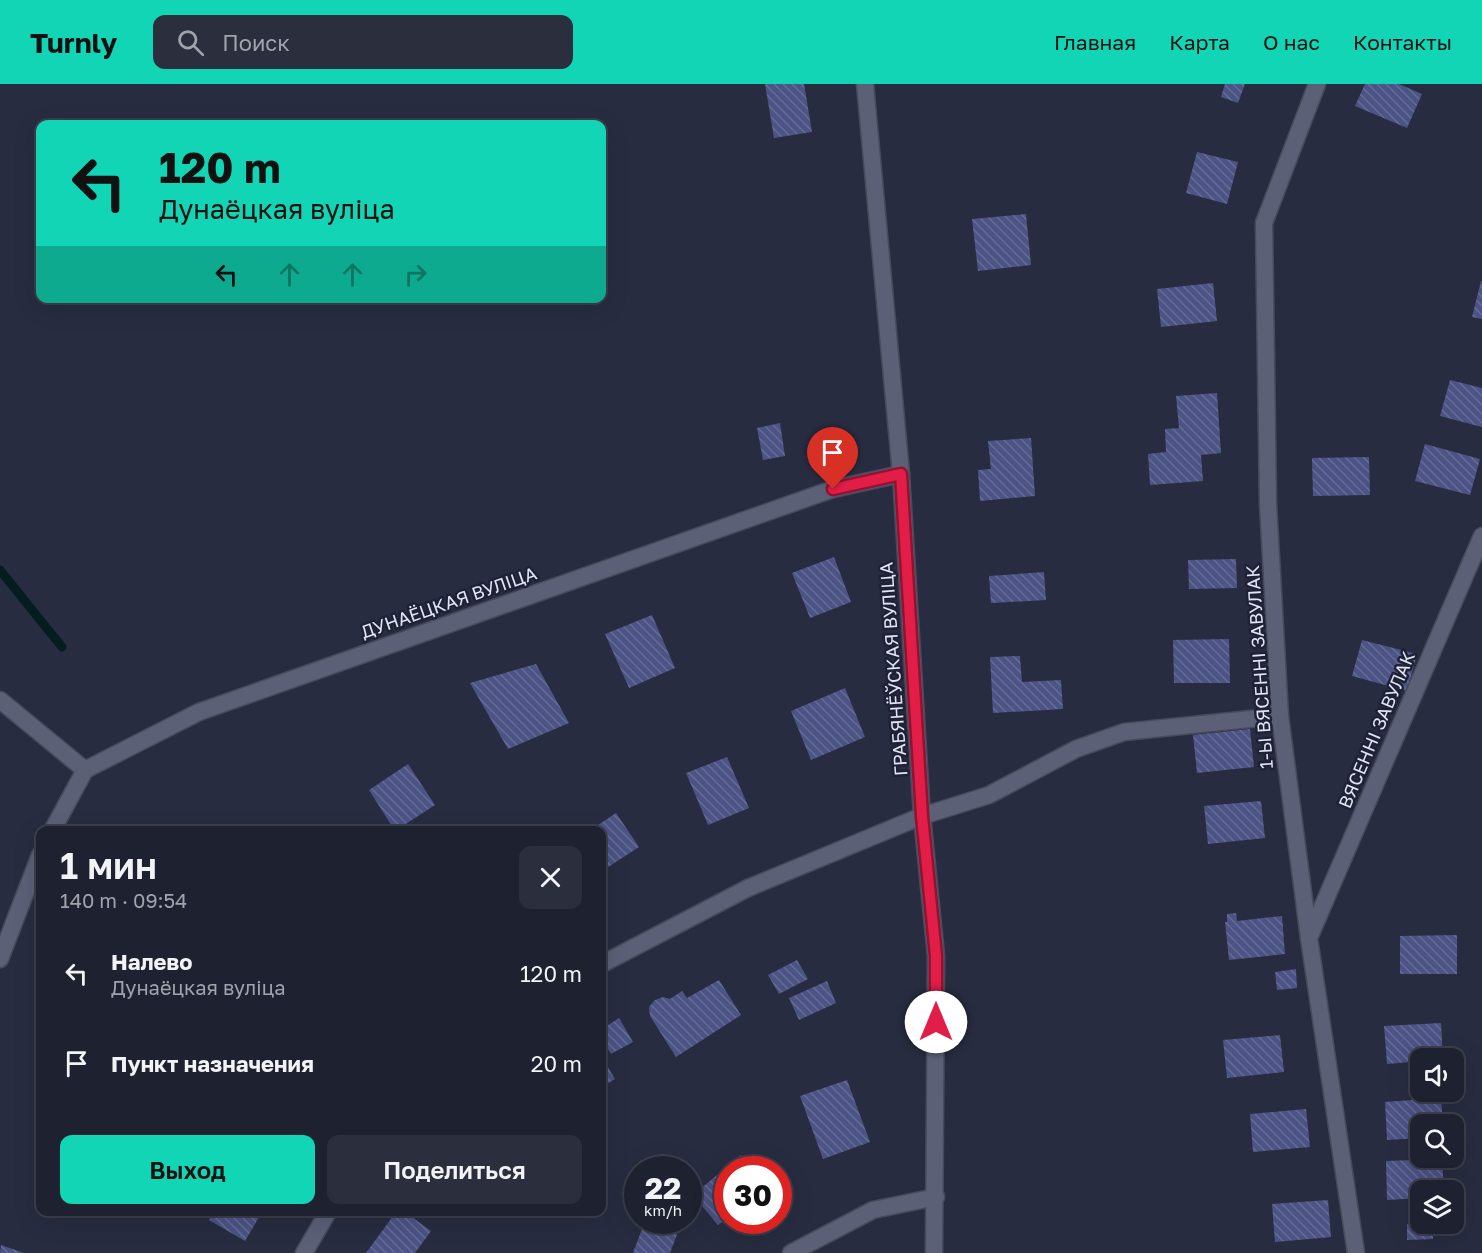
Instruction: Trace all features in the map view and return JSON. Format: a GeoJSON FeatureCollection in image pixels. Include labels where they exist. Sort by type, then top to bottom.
{"type":"FeatureCollection","features":[{"type":"Feature","properties":{"kind":"street","name":"ГРАБЯНЁЎСКАЯ ВУЛІЦА"},"geometry":{"type":"LineString","coordinates":[[865,84],[901,474],[922,816],[936,956],[934,1253]]}},
{"type":"Feature","properties":{"kind":"street","name":"1-Ы ВЯСЕННІ ЗАВУЛАК"},"geometry":{"type":"LineString","coordinates":[[1317,84],[1263,223],[1268,504],[1280,716],[1309,938],[1356,1253]]}},
{"type":"Feature","properties":{"kind":"street","name":"ДУНАЁЦКАЯ ВУЛІЦА"},"geometry":{"type":"LineString","coordinates":[[85,770],[199,712],[833,489],[901,474]]}},
{"type":"Feature","properties":{"kind":"street","name":"ВЯСЕННІ ЗАВУЛАК"},"geometry":{"type":"LineString","coordinates":[[1309,938],[1482,536]]}},
{"type":"Feature","properties":{"kind":"street"},"geometry":{"type":"LineString","coordinates":[[0,700],[85,770],[55,826]]}},
{"type":"Feature","properties":{"kind":"street"},"geometry":{"type":"LineString","coordinates":[[606,962],[748,888],[922,816],[989,795],[1076,749],[1124,732],[1280,716]]}},
{"type":"Feature","properties":{"kind":"street"},"geometry":{"type":"LineString","coordinates":[[0,960],[36,866]]}},
{"type":"Feature","properties":{"kind":"street"},"geometry":{"type":"LineString","coordinates":[[791,1253],[873,1210],[936,1197]]}},
{"type":"Feature","properties":{"kind":"street"},"geometry":{"type":"LineString","coordinates":[[304,1253],[326,1216]]}},
{"type":"Feature","properties":{"kind":"building"},"geometry":{"type":"Polygon","coordinates":[[[765,84],[804,84],[812,132],[774,138],[765,84]]]}},
{"type":"Feature","properties":{"kind":"building"},"geometry":{"type":"Polygon","coordinates":[[[1225,84],[1245,84],[1238,103],[1221,97],[1225,84]]]}},
{"type":"Feature","properties":{"kind":"building"},"geometry":{"type":"Polygon","coordinates":[[[1365,84],[1399,84],[1422,94],[1407,128],[1355,106],[1365,84]]]}},
{"type":"Feature","properties":{"kind":"building"},"geometry":{"type":"Polygon","coordinates":[[[1197,152],[1238,162],[1227,204],[1186,193],[1197,152]]]}},
{"type":"Feature","properties":{"kind":"building"},"geometry":{"type":"Polygon","coordinates":[[[1026,214],[1031,265],[978,271],[972,219],[1026,214]]]}},
{"type":"Feature","properties":{"kind":"building"},"geometry":{"type":"Polygon","coordinates":[[[1482,281],[1482,319],[1472,317],[1482,281]]]}},
{"type":"Feature","properties":{"kind":"building"},"geometry":{"type":"Polygon","coordinates":[[[1213,283],[1217,321],[1161,327],[1157,289],[1213,283]]]}},
{"type":"Feature","properties":{"kind":"building"},"geometry":{"type":"Polygon","coordinates":[[[1450,380],[1482,388],[1482,427],[1440,416],[1450,380]]]}},
{"type":"Feature","properties":{"kind":"building"},"geometry":{"type":"Polygon","coordinates":[[[1217,393],[1221,453],[1201,455],[1203,481],[1150,485],[1148,454],[1166,452],[1165,429],[1179,428],[1176,396],[1217,393]]]}},
{"type":"Feature","properties":{"kind":"building"},"geometry":{"type":"Polygon","coordinates":[[[780,423],[785,456],[763,460],[757,428],[780,423]]]}},
{"type":"Feature","properties":{"kind":"building"},"geometry":{"type":"Polygon","coordinates":[[[1031,438],[1035,496],[980,501],[978,470],[991,469],[988,441],[1031,438]]]}},
{"type":"Feature","properties":{"kind":"building"},"geometry":{"type":"Polygon","coordinates":[[[1425,444],[1480,459],[1470,495],[1415,481],[1425,444]]]}},
{"type":"Feature","properties":{"kind":"building"},"geometry":{"type":"Polygon","coordinates":[[[1369,457],[1370,495],[1313,496],[1312,458],[1369,457]]]}},
{"type":"Feature","properties":{"kind":"building"},"geometry":{"type":"Polygon","coordinates":[[[834,557],[851,602],[810,618],[792,573],[834,557]]]}},
{"type":"Feature","properties":{"kind":"building"},"geometry":{"type":"Polygon","coordinates":[[[1236,559],[1237,588],[1189,589],[1188,560],[1236,559]]]}},
{"type":"Feature","properties":{"kind":"building"},"geometry":{"type":"Polygon","coordinates":[[[1044,572],[1046,600],[991,603],[989,576],[1044,572]]]}},
{"type":"Feature","properties":{"kind":"building"},"geometry":{"type":"Polygon","coordinates":[[[652,615],[675,668],[629,688],[605,634],[652,615]]]}},
{"type":"Feature","properties":{"kind":"building"},"geometry":{"type":"Polygon","coordinates":[[[1229,639],[1230,683],[1174,683],[1173,640],[1229,639]]]}},
{"type":"Feature","properties":{"kind":"building"},"geometry":{"type":"Polygon","coordinates":[[[1362,640],[1417,654],[1407,691],[1352,676],[1362,640]]]}},
{"type":"Feature","properties":{"kind":"building"},"geometry":{"type":"Polygon","coordinates":[[[1020,656],[1022,682],[1061,680],[1063,709],[993,713],[990,657],[1020,656]]]}},
{"type":"Feature","properties":{"kind":"building"},"geometry":{"type":"Polygon","coordinates":[[[536,664],[569,723],[508,749],[470,683],[536,664]]]}},
{"type":"Feature","properties":{"kind":"building"},"geometry":{"type":"Polygon","coordinates":[[[845,688],[865,737],[811,760],[791,711],[845,688]]]}},
{"type":"Feature","properties":{"kind":"building"},"geometry":{"type":"Polygon","coordinates":[[[1250,729],[1254,767],[1197,773],[1193,735],[1250,729]]]}},
{"type":"Feature","properties":{"kind":"building"},"geometry":{"type":"Polygon","coordinates":[[[727,757],[749,808],[708,825],[686,773],[727,757]]]}},
{"type":"Feature","properties":{"kind":"building"},"geometry":{"type":"Polygon","coordinates":[[[408,764],[435,805],[403,826],[392,826],[369,790],[408,764]]]}},
{"type":"Feature","properties":{"kind":"building"},"geometry":{"type":"Polygon","coordinates":[[[1261,801],[1265,838],[1208,844],[1204,806],[1261,801]]]}},
{"type":"Feature","properties":{"kind":"building"},"geometry":{"type":"Polygon","coordinates":[[[616,813],[639,847],[606,868],[606,826],[596,826],[616,813]]]}},
{"type":"Feature","properties":{"kind":"building"},"geometry":{"type":"Polygon","coordinates":[[[1236,913],[1237,921],[1282,916],[1285,954],[1229,960],[1225,922],[1227,922],[1227,914],[1236,913]]]}},
{"type":"Feature","properties":{"kind":"building"},"geometry":{"type":"Polygon","coordinates":[[[1457,935],[1457,974],[1400,974],[1400,936],[1457,935]]]}},
{"type":"Feature","properties":{"kind":"building"},"geometry":{"type":"Polygon","coordinates":[[[797,960],[808,979],[779,994],[768,975],[797,960]]]}},
{"type":"Feature","properties":{"kind":"building"},"geometry":{"type":"Polygon","coordinates":[[[1296,969],[1297,988],[1277,990],[1275,972],[1296,969]]]}},
{"type":"Feature","properties":{"kind":"building"},"geometry":{"type":"Polygon","coordinates":[[[719,980],[741,1015],[676,1057],[650,1016],[649,1007],[655,1000],[663,997],[670,999],[682,991],[687,998],[719,980]]]}},
{"type":"Feature","properties":{"kind":"building"},"geometry":{"type":"Polygon","coordinates":[[[827,981],[836,1003],[799,1020],[789,998],[827,981]]]}},
{"type":"Feature","properties":{"kind":"building"},"geometry":{"type":"Polygon","coordinates":[[[619,1018],[633,1042],[611,1054],[606,1046],[606,1026],[619,1018]]]}},
{"type":"Feature","properties":{"kind":"building"},"geometry":{"type":"Polygon","coordinates":[[[1441,1023],[1442,1048],[1410,1048],[1410,1062],[1387,1064],[1384,1026],[1441,1023]]]}},
{"type":"Feature","properties":{"kind":"building"},"geometry":{"type":"Polygon","coordinates":[[[1280,1035],[1284,1072],[1227,1078],[1223,1040],[1280,1035]]]}},
{"type":"Feature","properties":{"kind":"building"},"geometry":{"type":"Polygon","coordinates":[[[606,1064],[615,1079],[606,1085],[606,1064]]]}},
{"type":"Feature","properties":{"kind":"building"},"geometry":{"type":"Polygon","coordinates":[[[847,1080],[870,1142],[823,1159],[800,1096],[847,1080]]]}},
{"type":"Feature","properties":{"kind":"building"},"geometry":{"type":"Polygon","coordinates":[[[1385,1102],[1441,1102],[1442,1114],[1410,1114],[1410,1139],[1387,1140],[1385,1102]]]}},
{"type":"Feature","properties":{"kind":"building"},"geometry":{"type":"Polygon","coordinates":[[[1306,1109],[1310,1147],[1253,1152],[1250,1114],[1306,1109]]]}},
{"type":"Feature","properties":{"kind":"building"},"geometry":{"type":"Polygon","coordinates":[[[1410,1160],[1410,1168],[1443,1168],[1443,1180],[1410,1180],[1410,1199],[1387,1200],[1386,1161],[1410,1160]]]}},
{"type":"Feature","properties":{"kind":"building"},"geometry":{"type":"Polygon","coordinates":[[[714,1178],[714,1220],[702,1206],[702,1188],[714,1178]]]}},
{"type":"Feature","properties":{"kind":"building"},"geometry":{"type":"Polygon","coordinates":[[[1328,1200],[1331,1237],[1275,1242],[1272,1204],[1328,1200]]]}},
{"type":"Feature","properties":{"kind":"building"},"geometry":{"type":"Polygon","coordinates":[[[212,1216],[260,1216],[245,1241],[209,1220],[212,1216]]]}},
{"type":"Feature","properties":{"kind":"building"},"geometry":{"type":"Polygon","coordinates":[[[393,1216],[410,1216],[431,1231],[415,1253],[366,1253],[393,1216]]]}},
{"type":"Feature","properties":{"kind":"building"},"geometry":{"type":"Polygon","coordinates":[[[1407,1224],[1410,1224],[1410,1234],[1433,1234],[1433,1239],[1407,1240],[1407,1224]]]}},
{"type":"Feature","properties":{"kind":"building"},"geometry":{"type":"Polygon","coordinates":[[[640,1234],[677,1234],[670,1253],[633,1253],[640,1234]]]}},
{"type":"Feature","properties":{"kind":"building"},"geometry":{"type":"Polygon","coordinates":[[[1,1245],[24,1253],[0,1253],[1,1245]]]}},
{"type":"Feature","properties":{"kind":"waterway"},"geometry":{"type":"LineString","coordinates":[[0,570],[62,647]]}},
{"type":"Feature","properties":{"kind":"route"},"geometry":{"type":"LineString","coordinates":[[833,489],[901,474],[922,816],[927,845],[936,956],[936,1022]]}}]}
